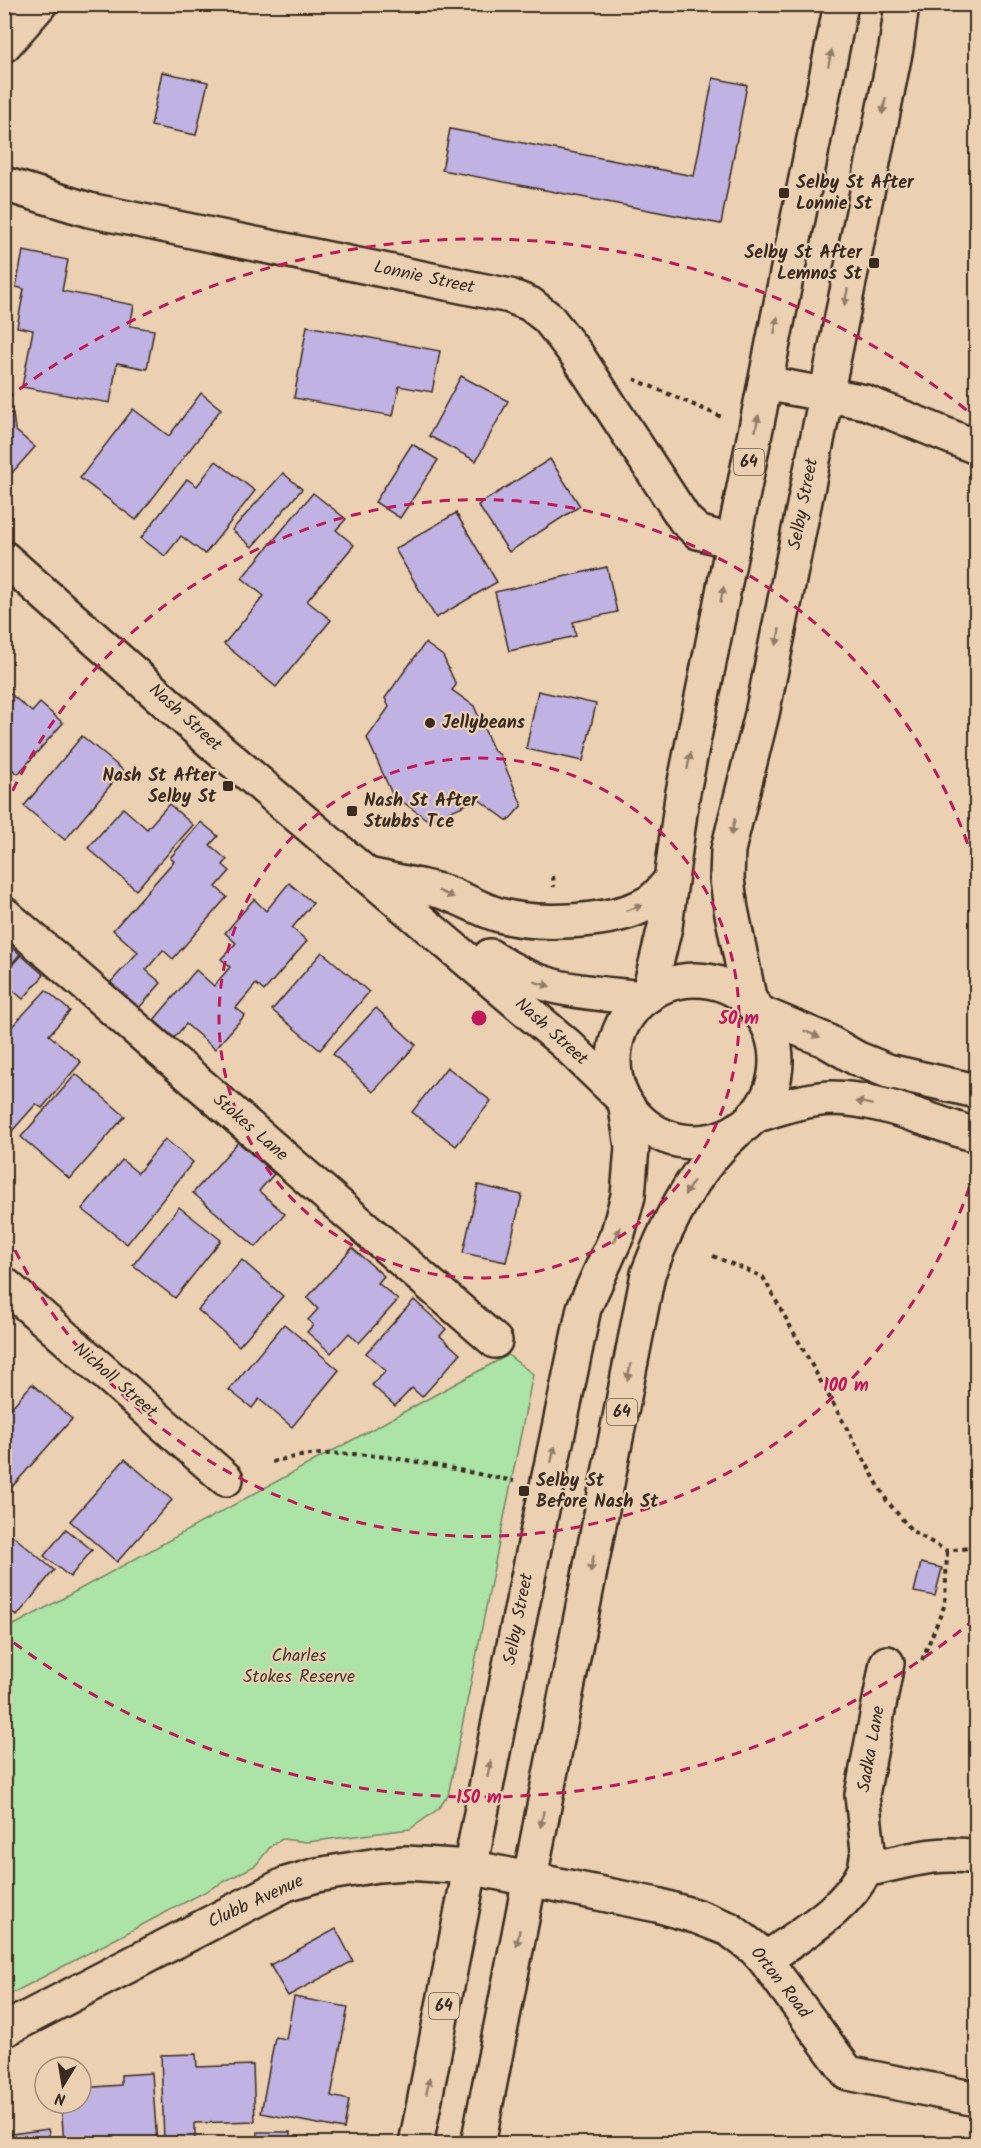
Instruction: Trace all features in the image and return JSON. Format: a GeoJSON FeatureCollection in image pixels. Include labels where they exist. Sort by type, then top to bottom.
{"type":"FeatureCollection","features":[{"type":"Feature","properties":{"kind":"main road"},"geometry":{"type":"LineString","coordinates":[[4,45],[40,4]]}},
{"type":"Feature","properties":{"kind":"main road","name":"64"},"geometry":{"type":"LineString","coordinates":[[733,542],[841,4]]}},
{"type":"Feature","properties":{"kind":"main road","name":"Selby Street"},"geometry":{"type":"LineString","coordinates":[[754,1007],[731,909],[727,859],[738,804],[762,714],[896,48],[902,4]]}},
{"type":"Feature","properties":{"kind":"main road"},"geometry":{"type":"LineString","coordinates":[[896,48],[921,4]]}},
{"type":"Feature","properties":{"kind":"main road","name":"Lonnie Street"},"geometry":{"type":"LineString","coordinates":[[4,184],[89,210],[510,296],[530,304],[548,318],[577,355],[685,520],[698,531],[733,542]]}},
{"type":"Feature","properties":{"kind":"main road"},"geometry":{"type":"LineString","coordinates":[[765,383],[865,402],[976,447]]}},
{"type":"Feature","properties":{"kind":"main road"},"geometry":{"type":"LineString","coordinates":[[646,997],[663,939],[682,797],[733,542]]}},
{"type":"Feature","properties":{"kind":"main road","name":"Nash Street"},"geometry":{"type":"LineString","coordinates":[[4,558],[219,749],[566,1044],[624,1100]]}},
{"type":"Feature","properties":{"kind":"main road"},"geometry":{"type":"LineString","coordinates":[[369,875],[443,892],[463,903],[502,916],[540,922],[567,921],[633,910],[654,899],[670,881]]}},
{"type":"Feature","properties":{"kind":"main road","name":"Nash Street"},"geometry":{"type":"LineString","coordinates":[[369,875],[527,980],[559,989],[646,997]]}},
{"type":"Feature","properties":{"kind":"main road","name":"Stokes Lane"},"geometry":{"type":"LineString","coordinates":[[4,914],[495,1341]]}},
{"type":"Feature","properties":{"kind":"main road","name":"64"},"geometry":{"type":"LineString","coordinates":[[478,2144],[648,1274],[670,1223],[693,1181],[723,1143],[747,1122],[768,1096],[776,1065],[773,1040],[754,1007],[730,988],[706,981],[677,982],[646,997],[626,1019],[616,1042],[614,1070],[624,1100],[643,1124],[673,1139],[712,1140],[747,1122]]}},
{"type":"Feature","properties":{"kind":"main road"},"geometry":{"type":"LineString","coordinates":[[754,1007],[825,1040],[856,1058],[888,1071],[976,1091]]}},
{"type":"Feature","properties":{"kind":"main road"},"geometry":{"type":"LineString","coordinates":[[747,1122],[796,1103],[830,1098],[903,1112],[976,1134]]}},
{"type":"Feature","properties":{"kind":"main road","name":"Selby Street"},"geometry":{"type":"LineString","coordinates":[[416,2144],[584,1308],[618,1233],[628,1196],[632,1147],[624,1100]]}},
{"type":"Feature","properties":{"kind":"main road","name":"Nicholl Street"},"geometry":{"type":"LineString","coordinates":[[4,1284],[226,1479]]}},
{"type":"Feature","properties":{"kind":"main road","name":"Sadka Lane"},"geometry":{"type":"LineString","coordinates":[[866,1870],[868,1851],[862,1795],[887,1663]]}},
{"type":"Feature","properties":{"kind":"main road"},"geometry":{"type":"LineString","coordinates":[[765,1960],[843,1902],[857,1887],[866,1870],[933,1854],[954,1853],[976,1857]]}},
{"type":"Feature","properties":{"kind":"main road","name":"Clubb Avenue"},"geometry":{"type":"LineString","coordinates":[[4,2030],[286,1884],[317,1875],[406,1863],[470,1867],[530,1881]]}},
{"type":"Feature","properties":{"kind":"main road","name":"Orton Road"},"geometry":{"type":"LineString","coordinates":[[530,1881],[657,1905],[729,1929],[754,1948],[765,1960],[848,2073],[976,2099]]}},
{"type":"Feature","properties":{"kind":"path"},"geometry":{"type":"LineString","coordinates":[[632,378],[730,420]]}},
{"type":"Feature","properties":{"kind":"path"},"geometry":{"type":"LineString","coordinates":[[713,1256],[763,1277],[887,1501],[912,1531],[947,1551],[976,1546]]}},
{"type":"Feature","properties":{"kind":"path"},"geometry":{"type":"LineString","coordinates":[[272,1462],[305,1456],[382,1457],[517,1482]]}},
{"type":"Feature","properties":{"kind":"path"},"geometry":{"type":"LineString","coordinates":[[887,1663],[922,1660],[945,1604],[947,1551]]}},
{"type":"Feature","properties":{"kind":"green space","name":"Charles Stokes Reserve"},"geometry":{"type":"Polygon","coordinates":[[[508,1355],[533,1374],[448,1796],[437,1810],[410,1829],[307,1842],[282,1839],[271,1846],[256,1865],[5,1997],[5,1630],[508,1355]]]}},
{"type":"Feature","properties":{"kind":"building"},"geometry":{"type":"Polygon","coordinates":[[[162,72],[208,82],[196,135],[151,126],[162,72]]]}},
{"type":"Feature","properties":{"kind":"building"},"geometry":{"type":"Polygon","coordinates":[[[713,78],[747,85],[721,224],[442,170],[450,129],[694,176],[713,78]]]}},
{"type":"Feature","properties":{"kind":"building"},"geometry":{"type":"Polygon","coordinates":[[[23,251],[68,260],[62,291],[134,305],[130,326],[154,330],[147,369],[117,363],[110,403],[22,387],[33,330],[17,327],[24,289],[16,287],[23,251]]]}},
{"type":"Feature","properties":{"kind":"building"},"geometry":{"type":"Polygon","coordinates":[[[307,326],[440,351],[432,392],[399,386],[393,416],[294,398],[307,326]]]}},
{"type":"Feature","properties":{"kind":"building"},"geometry":{"type":"Polygon","coordinates":[[[461,376],[508,401],[476,461],[429,436],[461,376]]]}},
{"type":"Feature","properties":{"kind":"building"},"geometry":{"type":"Polygon","coordinates":[[[201,393],[221,409],[136,520],[80,478],[133,409],[169,436],[201,393]]]}},
{"type":"Feature","properties":{"kind":"building"},"geometry":{"type":"Polygon","coordinates":[[[13,413],[15,430],[35,447],[11,474],[4,468],[4,414],[13,413]]]}},
{"type":"Feature","properties":{"kind":"building"},"geometry":{"type":"Polygon","coordinates":[[[412,444],[438,460],[400,518],[375,502],[412,444]]]}},
{"type":"Feature","properties":{"kind":"building"},"geometry":{"type":"Polygon","coordinates":[[[550,459],[580,506],[509,552],[478,505],[550,459]]]}},
{"type":"Feature","properties":{"kind":"building"},"geometry":{"type":"Polygon","coordinates":[[[216,461],[255,491],[205,554],[181,536],[165,556],[141,538],[187,479],[197,486],[216,461]]]}},
{"type":"Feature","properties":{"kind":"building"},"geometry":{"type":"Polygon","coordinates":[[[283,473],[302,489],[252,547],[232,530],[283,473]]]}},
{"type":"Feature","properties":{"kind":"building"},"geometry":{"type":"Polygon","coordinates":[[[313,493],[346,519],[336,530],[354,545],[307,601],[331,620],[276,687],[224,644],[264,596],[242,578],[313,493]]]}},
{"type":"Feature","properties":{"kind":"building"},"geometry":{"type":"Polygon","coordinates":[[[456,513],[497,582],[436,618],[395,549],[456,513]]]}},
{"type":"Feature","properties":{"kind":"building"},"geometry":{"type":"Polygon","coordinates":[[[607,567],[617,612],[573,622],[576,636],[509,651],[495,592],[607,567]]]}},
{"type":"Feature","properties":{"kind":"building","name":"Jellybeans"},"geometry":{"type":"Polygon","coordinates":[[[425,643],[443,656],[456,685],[452,690],[474,706],[494,751],[500,755],[522,805],[508,821],[478,799],[429,821],[392,794],[367,738],[389,707],[385,698],[425,643]]]}},
{"type":"Feature","properties":{"kind":"building"},"geometry":{"type":"Polygon","coordinates":[[[7,691],[32,712],[40,703],[63,723],[18,774],[4,763],[4,694],[7,691]]]}},
{"type":"Feature","properties":{"kind":"building"},"geometry":{"type":"Polygon","coordinates":[[[538,691],[596,704],[583,761],[526,749],[538,691]]]}},
{"type":"Feature","properties":{"kind":"building"},"geometry":{"type":"Polygon","coordinates":[[[82,736],[123,770],[65,840],[24,806],[82,736]]]}},
{"type":"Feature","properties":{"kind":"building"},"geometry":{"type":"Polygon","coordinates":[[[169,804],[193,825],[136,890],[88,848],[123,808],[147,829],[169,804]]]}},
{"type":"Feature","properties":{"kind":"building"},"geometry":{"type":"Polygon","coordinates":[[[201,822],[218,836],[210,845],[227,860],[223,865],[230,871],[216,887],[227,897],[173,959],[163,950],[146,970],[161,983],[139,1008],[110,983],[138,952],[113,930],[174,861],[170,858],[201,822]]]}},
{"type":"Feature","properties":{"kind":"building"},"geometry":{"type":"Polygon","coordinates":[[[289,883],[313,903],[292,928],[307,941],[264,991],[256,984],[236,1008],[245,1015],[215,1049],[186,1024],[174,1038],[154,1020],[196,970],[214,986],[230,967],[221,959],[236,943],[225,933],[254,899],[266,911],[289,883]]]}},
{"type":"Feature","properties":{"kind":"building"},"geometry":{"type":"Polygon","coordinates":[[[4,941],[20,954],[4,973],[4,941]]]}},
{"type":"Feature","properties":{"kind":"building"},"geometry":{"type":"Polygon","coordinates":[[[322,952],[369,992],[320,1050],[272,1010],[322,952]]]}},
{"type":"Feature","properties":{"kind":"building"},"geometry":{"type":"Polygon","coordinates":[[[21,955],[44,975],[23,999],[4,983],[4,974],[21,955]]]}},
{"type":"Feature","properties":{"kind":"building"},"geometry":{"type":"Polygon","coordinates":[[[46,990],[70,1011],[49,1035],[81,1062],[42,1108],[36,1104],[4,1140],[4,1035],[46,990]]]}},
{"type":"Feature","properties":{"kind":"building"},"geometry":{"type":"Polygon","coordinates":[[[376,1008],[416,1045],[373,1092],[333,1054],[376,1008]]]}},
{"type":"Feature","properties":{"kind":"building"},"geometry":{"type":"Polygon","coordinates":[[[447,1067],[491,1101],[456,1146],[412,1112],[447,1067]]]}},
{"type":"Feature","properties":{"kind":"building"},"geometry":{"type":"Polygon","coordinates":[[[76,1074],[125,1116],[70,1179],[21,1137],[76,1074]]]}},
{"type":"Feature","properties":{"kind":"building"},"geometry":{"type":"Polygon","coordinates":[[[165,1139],[193,1162],[127,1244],[82,1209],[122,1160],[138,1173],[165,1139]]]}},
{"type":"Feature","properties":{"kind":"building"},"geometry":{"type":"Polygon","coordinates":[[[238,1142],[274,1174],[259,1191],[285,1214],[256,1247],[193,1193],[238,1142]]]}},
{"type":"Feature","properties":{"kind":"building"},"geometry":{"type":"Polygon","coordinates":[[[478,1185],[522,1195],[506,1262],[463,1253],[478,1185]]]}},
{"type":"Feature","properties":{"kind":"building"},"geometry":{"type":"Polygon","coordinates":[[[179,1207],[221,1240],[175,1298],[133,1265],[179,1207]]]}},
{"type":"Feature","properties":{"kind":"building"},"geometry":{"type":"Polygon","coordinates":[[[352,1248],[384,1276],[378,1283],[398,1300],[359,1343],[349,1333],[331,1353],[307,1332],[313,1325],[308,1320],[318,1309],[307,1298],[352,1248]]]}},
{"type":"Feature","properties":{"kind":"building"},"geometry":{"type":"Polygon","coordinates":[[[242,1260],[283,1296],[239,1346],[198,1310],[242,1260]]]}},
{"type":"Feature","properties":{"kind":"building"},"geometry":{"type":"Polygon","coordinates":[[[414,1300],[446,1329],[440,1336],[460,1354],[422,1397],[412,1388],[395,1406],[372,1385],[386,1371],[366,1353],[414,1300]]]}},
{"type":"Feature","properties":{"kind":"building"},"geometry":{"type":"Polygon","coordinates":[[[284,1324],[339,1370],[292,1427],[259,1399],[252,1408],[229,1390],[284,1324]]]}},
{"type":"Feature","properties":{"kind":"building"},"geometry":{"type":"Polygon","coordinates":[[[32,1384],[72,1419],[4,1496],[4,1416],[32,1384]]]}},
{"type":"Feature","properties":{"kind":"building"},"geometry":{"type":"Polygon","coordinates":[[[125,1459],[172,1500],[117,1562],[70,1521],[125,1459]]]}},
{"type":"Feature","properties":{"kind":"building"},"geometry":{"type":"Polygon","coordinates":[[[66,1529],[92,1550],[70,1577],[44,1556],[66,1529]]]}},
{"type":"Feature","properties":{"kind":"building"},"geometry":{"type":"Polygon","coordinates":[[[12,1535],[54,1570],[17,1616],[4,1606],[4,1545],[12,1535]]]}},
{"type":"Feature","properties":{"kind":"building"},"geometry":{"type":"Polygon","coordinates":[[[921,1563],[942,1568],[935,1596],[914,1592],[921,1563]]]}},
{"type":"Feature","properties":{"kind":"building"},"geometry":{"type":"Polygon","coordinates":[[[336,1929],[353,1961],[288,1996],[270,1965],[336,1929]]]}},
{"type":"Feature","properties":{"kind":"building"},"geometry":{"type":"Polygon","coordinates":[[[294,1997],[348,2007],[331,2096],[349,2100],[344,2129],[261,2113],[275,2037],[286,2039],[294,1997]]]}},
{"type":"Feature","properties":{"kind":"building"},"geometry":{"type":"Polygon","coordinates":[[[196,2054],[197,2067],[253,2065],[255,2121],[195,2123],[195,2140],[164,2141],[161,2055],[196,2054]]]}},
{"type":"Feature","properties":{"kind":"building"},"geometry":{"type":"Polygon","coordinates":[[[152,2073],[157,2144],[64,2144],[62,2115],[93,2115],[93,2087],[121,2085],[121,2075],[152,2073]]]}},
{"type":"Feature","properties":{"kind":"building"},"geometry":{"type":"Polygon","coordinates":[[[48,2129],[51,2144],[4,2144],[4,2135],[48,2129]]]}},
{"type":"Feature","properties":{"kind":"building"},"geometry":{"type":"Polygon","coordinates":[[[258,2132],[290,2132],[290,2144],[258,2144],[258,2132]]]}},
{"type":"Feature","properties":{"kind":"place","name":"Selby St After Lonnie St"},"geometry":{"type":"Point","coordinates":[784,193]}},
{"type":"Feature","properties":{"kind":"place","name":"Selby St After Lemnos St"},"geometry":{"type":"Point","coordinates":[874,263]}},
{"type":"Feature","properties":{"kind":"place","name":"Jellybeans"},"geometry":{"type":"Point","coordinates":[430,723]}},
{"type":"Feature","properties":{"kind":"place","name":"Nash St After Selby St"},"geometry":{"type":"Point","coordinates":[228,786]}},
{"type":"Feature","properties":{"kind":"place","name":"Nash St After Stubbs Tce"},"geometry":{"type":"Point","coordinates":[352,811]}},
{"type":"Feature","properties":{"kind":"place","name":"Selby St Before Nash St"},"geometry":{"type":"Point","coordinates":[524,1491]}}]}
